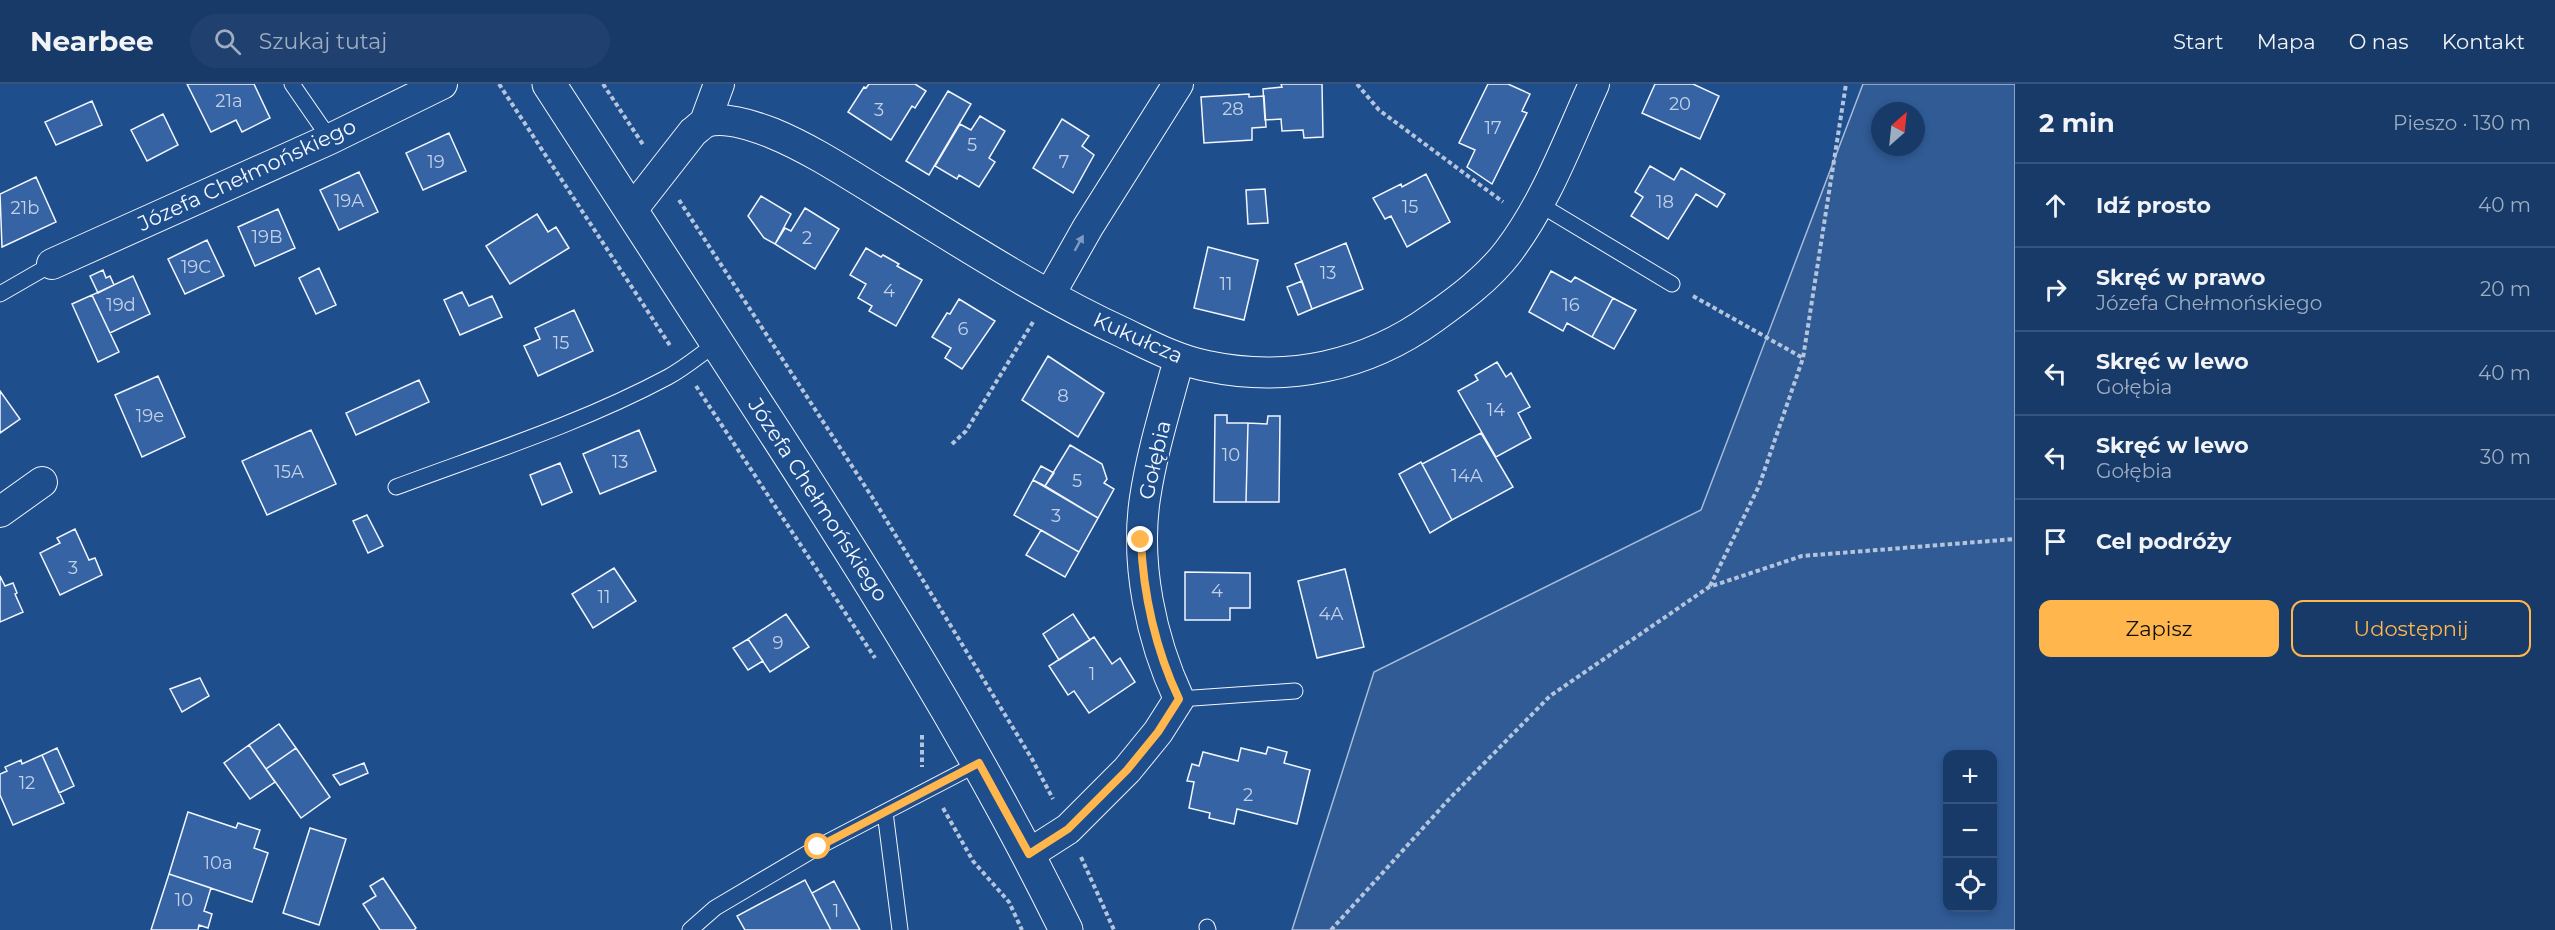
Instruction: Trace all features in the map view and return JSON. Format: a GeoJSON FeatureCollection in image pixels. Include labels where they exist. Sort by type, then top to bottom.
{"type":"FeatureCollection","features":[{"type":"Feature","properties":{"kind":"street","name":"Józefa Chełmońskiego"},"geometry":{"type":"LineString","coordinates":[[52,264],[330,139],[442,84]]}},
{"type":"Feature","properties":{"kind":"street","name":"Józefa Chełmońskiego"},"geometry":{"type":"LineString","coordinates":[[549,84],[847,543],[933,681],[1029,854],[1066,930]]}},
{"type":"Feature","properties":{"kind":"street"},"geometry":{"type":"LineString","coordinates":[[632,210],[693,132],[705,122],[719,84]]}},
{"type":"Feature","properties":{"kind":"street"},"geometry":{"type":"LineString","coordinates":[[1050,294],[1088,227],[1178,84]]}},
{"type":"Feature","properties":{"kind":"street","name":"Kukułcza"},"geometry":{"type":"LineString","coordinates":[[705,122],[728,121],[770,132],[816,153],[1050,294],[1100,322],[1179,359],[1207,366],[1256,373],[1290,373],[1350,362],[1398,341],[1455,303],[1486,276],[1507,254],[1534,212],[1594,84]]}},
{"type":"Feature","properties":{"kind":"street","name":"Gołębia"},"geometry":{"type":"LineString","coordinates":[[1179,359],[1145,497],[1141,540],[1142,567],[1163,665],[1179,699]]}},
{"type":"Feature","properties":{"kind":"street"},"geometry":{"type":"LineString","coordinates":[[0,512],[42,482]]}},
{"type":"Feature","properties":{"kind":"street"},"geometry":{"type":"LineString","coordinates":[[1029,854],[1068,829],[1127,770],[1158,732],[1179,699]]}},
{"type":"Feature","properties":{"kind":"lane"},"geometry":{"type":"LineString","coordinates":[[292,84],[330,139]]}},
{"type":"Feature","properties":{"kind":"lane"},"geometry":{"type":"LineString","coordinates":[[1534,212],[1672,284]]}},
{"type":"Feature","properties":{"kind":"lane"},"geometry":{"type":"LineString","coordinates":[[0,294],[52,264]]}},
{"type":"Feature","properties":{"kind":"lane"},"geometry":{"type":"LineString","coordinates":[[396,487],[542,433],[632,395],[671,375],[717,343]]}},
{"type":"Feature","properties":{"kind":"lane"},"geometry":{"type":"LineString","coordinates":[[1179,699],[1295,691]]}},
{"type":"Feature","properties":{"kind":"lane"},"geometry":{"type":"LineString","coordinates":[[690,930],[716,908],[818,847],[979,763]]}},
{"type":"Feature","properties":{"kind":"lane"},"geometry":{"type":"LineString","coordinates":[[885,812],[900,930]]}},
{"type":"Feature","properties":{"kind":"path"},"geometry":{"type":"LineString","coordinates":[[499,84],[876,660]]}},
{"type":"Feature","properties":{"kind":"path"},"geometry":{"type":"LineString","coordinates":[[603,84],[874,500],[1032,759],[1068,829],[1114,930]]}},
{"type":"Feature","properties":{"kind":"path"},"geometry":{"type":"LineString","coordinates":[[1357,84],[1379,110],[1534,212]]}},
{"type":"Feature","properties":{"kind":"path"},"geometry":{"type":"LineString","coordinates":[[1709,586],[1759,486],[1803,358],[1846,84]]}},
{"type":"Feature","properties":{"kind":"path"},"geometry":{"type":"LineString","coordinates":[[1672,284],[1803,358]]}},
{"type":"Feature","properties":{"kind":"path"},"geometry":{"type":"LineString","coordinates":[[952,444],[966,431],[1050,294]]}},
{"type":"Feature","properties":{"kind":"path"},"geometry":{"type":"LineString","coordinates":[[1330,930],[1451,797],[1550,696],[1709,586],[1802,556],[2015,539]]}},
{"type":"Feature","properties":{"kind":"path"},"geometry":{"type":"LineString","coordinates":[[922,729],[921,765],[932,789],[973,861],[1009,902],[1022,930]]}},
{"type":"Feature","properties":{"kind":"shaded area"},"geometry":{"type":"Polygon","coordinates":[[[1863,84],[2015,84],[2015,930],[1292,930],[1374,672],[1701,510],[1863,84]]]}},
{"type":"Feature","properties":{"kind":"building"},"geometry":{"type":"Polygon","coordinates":[[[187,84],[254,84],[270,118],[242,132],[236,120],[211,132],[187,84]]]}},
{"type":"Feature","properties":{"kind":"building"},"geometry":{"type":"Polygon","coordinates":[[[869,84],[915,84],[926,91],[915,108],[912,106],[891,140],[848,112],[864,87],[866,88],[869,84]]]}},
{"type":"Feature","properties":{"kind":"building"},"geometry":{"type":"Polygon","coordinates":[[[1281,84],[1322,84],[1323,137],[1304,138],[1303,130],[1282,131],[1281,119],[1265,120],[1263,89],[1282,87],[1281,84]]]}},
{"type":"Feature","properties":{"kind":"building"},"geometry":{"type":"Polygon","coordinates":[[[1488,84],[1508,84],[1530,94],[1522,111],[1527,113],[1492,184],[1467,167],[1475,150],[1459,143],[1488,84]]]}},
{"type":"Feature","properties":{"kind":"building"},"geometry":{"type":"Polygon","coordinates":[[[1655,84],[1693,84],[1719,96],[1700,139],[1642,113],[1655,84]]]}},
{"type":"Feature","properties":{"kind":"building"},"geometry":{"type":"Polygon","coordinates":[[[948,91],[971,104],[929,175],[906,161],[948,91]]]}},
{"type":"Feature","properties":{"kind":"building"},"geometry":{"type":"Polygon","coordinates":[[[1249,94],[1249,97],[1264,96],[1266,127],[1252,128],[1252,140],[1204,143],[1201,97],[1249,94]]]}},
{"type":"Feature","properties":{"kind":"building"},"geometry":{"type":"Polygon","coordinates":[[[92,101],[102,125],[56,145],[45,122],[92,101]]]}},
{"type":"Feature","properties":{"kind":"building"},"geometry":{"type":"Polygon","coordinates":[[[163,114],[178,145],[147,161],[131,130],[163,114]]]}},
{"type":"Feature","properties":{"kind":"building"},"geometry":{"type":"Polygon","coordinates":[[[980,116],[1005,131],[989,158],[995,162],[979,187],[959,175],[957,179],[935,166],[960,124],[971,130],[980,116]]]}},
{"type":"Feature","properties":{"kind":"building"},"geometry":{"type":"Polygon","coordinates":[[[1062,119],[1089,136],[1082,146],[1094,155],[1073,193],[1033,168],[1062,119]]]}},
{"type":"Feature","properties":{"kind":"building"},"geometry":{"type":"Polygon","coordinates":[[[449,133],[466,171],[423,190],[406,153],[449,133]]]}},
{"type":"Feature","properties":{"kind":"building"},"geometry":{"type":"Polygon","coordinates":[[[1650,166],[1674,180],[1681,168],[1725,194],[1717,207],[1696,194],[1668,239],[1631,216],[1643,197],[1635,192],[1650,166]]]}},
{"type":"Feature","properties":{"kind":"building"},"geometry":{"type":"Polygon","coordinates":[[[359,172],[378,212],[339,230],[320,190],[359,172]]]}},
{"type":"Feature","properties":{"kind":"building"},"geometry":{"type":"Polygon","coordinates":[[[1426,174],[1450,222],[1407,247],[1391,216],[1385,219],[1373,198],[1401,184],[1402,187],[1426,174]]]}},
{"type":"Feature","properties":{"kind":"building"},"geometry":{"type":"Polygon","coordinates":[[[36,177],[56,222],[2,247],[0,194],[36,177]]]}},
{"type":"Feature","properties":{"kind":"building"},"geometry":{"type":"Polygon","coordinates":[[[1265,189],[1268,223],[1248,224],[1246,190],[1265,189]]]}},
{"type":"Feature","properties":{"kind":"building"},"geometry":{"type":"Polygon","coordinates":[[[761,196],[791,214],[775,244],[764,238],[748,216],[761,196]]]}},
{"type":"Feature","properties":{"kind":"building"},"geometry":{"type":"Polygon","coordinates":[[[805,208],[839,229],[815,269],[775,244],[785,228],[791,231],[805,208]]]}},
{"type":"Feature","properties":{"kind":"building"},"geometry":{"type":"Polygon","coordinates":[[[278,209],[295,248],[255,266],[238,227],[278,209]]]}},
{"type":"Feature","properties":{"kind":"building"},"geometry":{"type":"Polygon","coordinates":[[[537,214],[548,232],[556,227],[569,248],[510,284],[486,246],[537,214]]]}},
{"type":"Feature","properties":{"kind":"building"},"geometry":{"type":"Polygon","coordinates":[[[207,240],[224,276],[185,294],[168,259],[207,240]]]}},
{"type":"Feature","properties":{"kind":"building"},"geometry":{"type":"Polygon","coordinates":[[[1346,243],[1363,289],[1312,309],[1295,264],[1346,243]]]}},
{"type":"Feature","properties":{"kind":"building"},"geometry":{"type":"Polygon","coordinates":[[[1208,247],[1258,260],[1244,320],[1194,308],[1208,247]]]}},
{"type":"Feature","properties":{"kind":"building"},"geometry":{"type":"Polygon","coordinates":[[[866,248],[899,264],[897,266],[922,280],[896,326],[869,311],[872,306],[858,298],[866,284],[850,275],[866,248]]]}},
{"type":"Feature","properties":{"kind":"building"},"geometry":{"type":"Polygon","coordinates":[[[319,268],[336,305],[316,314],[299,278],[319,268]]]}},
{"type":"Feature","properties":{"kind":"building"},"geometry":{"type":"Polygon","coordinates":[[[103,270],[106,278],[110,276],[114,285],[98,293],[90,276],[103,270]]]}},
{"type":"Feature","properties":{"kind":"building"},"geometry":{"type":"Polygon","coordinates":[[[1551,271],[1571,282],[1575,277],[1613,298],[1592,337],[1567,323],[1563,331],[1529,312],[1551,271]]]}},
{"type":"Feature","properties":{"kind":"building"},"geometry":{"type":"Polygon","coordinates":[[[133,276],[150,314],[110,333],[92,295],[133,276]]]}},
{"type":"Feature","properties":{"kind":"building"},"geometry":{"type":"Polygon","coordinates":[[[1302,281],[1312,309],[1298,315],[1287,287],[1302,281]]]}},
{"type":"Feature","properties":{"kind":"building"},"geometry":{"type":"Polygon","coordinates":[[[462,292],[469,306],[492,296],[502,317],[460,335],[444,300],[462,292]]]}},
{"type":"Feature","properties":{"kind":"building"},"geometry":{"type":"Polygon","coordinates":[[[92,295],[119,352],[98,362],[72,304],[92,295]]]}},
{"type":"Feature","properties":{"kind":"building"},"geometry":{"type":"Polygon","coordinates":[[[1613,298],[1636,310],[1614,349],[1592,337],[1613,298]]]}},
{"type":"Feature","properties":{"kind":"building"},"geometry":{"type":"Polygon","coordinates":[[[959,299],[995,321],[962,369],[945,358],[951,348],[932,337],[959,299]]]}},
{"type":"Feature","properties":{"kind":"building"},"geometry":{"type":"Polygon","coordinates":[[[574,310],[593,351],[538,376],[524,346],[540,339],[535,328],[574,310]]]}},
{"type":"Feature","properties":{"kind":"building"},"geometry":{"type":"Polygon","coordinates":[[[1048,356],[1104,393],[1078,437],[1022,400],[1048,356]]]}},
{"type":"Feature","properties":{"kind":"building"},"geometry":{"type":"Polygon","coordinates":[[[1497,362],[1506,377],[1511,373],[1530,407],[1518,413],[1531,438],[1496,457],[1458,391],[1478,380],[1475,375],[1497,362]]]}},
{"type":"Feature","properties":{"kind":"building"},"geometry":{"type":"Polygon","coordinates":[[[158,376],[185,437],[142,457],[115,395],[158,376]]]}},
{"type":"Feature","properties":{"kind":"building"},"geometry":{"type":"Polygon","coordinates":[[[419,380],[429,402],[356,435],[346,413],[419,380]]]}},
{"type":"Feature","properties":{"kind":"building"},"geometry":{"type":"Polygon","coordinates":[[[0,391],[20,419],[0,433],[0,391]]]}},
{"type":"Feature","properties":{"kind":"building"},"geometry":{"type":"Polygon","coordinates":[[[1215,415],[1227,415],[1227,423],[1248,423],[1246,502],[1214,502],[1215,415]]]}},
{"type":"Feature","properties":{"kind":"building"},"geometry":{"type":"Polygon","coordinates":[[[1268,416],[1280,416],[1279,502],[1246,502],[1248,423],[1267,424],[1268,416]]]}},
{"type":"Feature","properties":{"kind":"building"},"geometry":{"type":"Polygon","coordinates":[[[311,430],[336,484],[267,515],[242,461],[311,430]]]}},
{"type":"Feature","properties":{"kind":"building"},"geometry":{"type":"Polygon","coordinates":[[[639,430],[656,471],[600,494],[583,454],[639,430]]]}},
{"type":"Feature","properties":{"kind":"building"},"geometry":{"type":"Polygon","coordinates":[[[1481,433],[1513,487],[1452,520],[1422,464],[1481,433]]]}},
{"type":"Feature","properties":{"kind":"building"},"geometry":{"type":"Polygon","coordinates":[[[1070,445],[1102,464],[1107,479],[1104,483],[1114,489],[1098,518],[1045,486],[1070,445]]]}},
{"type":"Feature","properties":{"kind":"building"},"geometry":{"type":"Polygon","coordinates":[[[1421,462],[1452,520],[1430,533],[1399,474],[1421,462]]]}},
{"type":"Feature","properties":{"kind":"building"},"geometry":{"type":"Polygon","coordinates":[[[560,463],[572,492],[542,505],[530,475],[560,463]]]}},
{"type":"Feature","properties":{"kind":"building"},"geometry":{"type":"Polygon","coordinates":[[[1041,466],[1054,473],[1045,486],[1033,480],[1041,466]]]}},
{"type":"Feature","properties":{"kind":"building"},"geometry":{"type":"Polygon","coordinates":[[[1033,480],[1098,518],[1079,552],[1014,515],[1033,480]]]}},
{"type":"Feature","properties":{"kind":"building"},"geometry":{"type":"Polygon","coordinates":[[[367,515],[383,546],[368,553],[353,521],[367,515]]]}},
{"type":"Feature","properties":{"kind":"building"},"geometry":{"type":"Polygon","coordinates":[[[75,529],[89,560],[95,558],[102,575],[60,595],[40,553],[60,543],[57,538],[75,529]]]}},
{"type":"Feature","properties":{"kind":"building"},"geometry":{"type":"Polygon","coordinates":[[[1041,530],[1079,552],[1065,577],[1026,555],[1041,530]]]}},
{"type":"Feature","properties":{"kind":"building"},"geometry":{"type":"Polygon","coordinates":[[[614,568],[636,601],[593,628],[572,594],[614,568]]]}},
{"type":"Feature","properties":{"kind":"building"},"geometry":{"type":"Polygon","coordinates":[[[1345,569],[1364,647],[1317,658],[1298,581],[1345,569]]]}},
{"type":"Feature","properties":{"kind":"building"},"geometry":{"type":"Polygon","coordinates":[[[1185,572],[1250,573],[1250,608],[1230,608],[1230,620],[1185,620],[1185,572]]]}},
{"type":"Feature","properties":{"kind":"building"},"geometry":{"type":"Polygon","coordinates":[[[0,576],[5,586],[13,583],[23,612],[0,622],[0,576]]]}},
{"type":"Feature","properties":{"kind":"building"},"geometry":{"type":"Polygon","coordinates":[[[786,614],[809,647],[770,672],[748,639],[786,614]]]}},
{"type":"Feature","properties":{"kind":"building"},"geometry":{"type":"Polygon","coordinates":[[[1073,614],[1090,640],[1059,660],[1043,634],[1073,614]]]}},
{"type":"Feature","properties":{"kind":"building"},"geometry":{"type":"Polygon","coordinates":[[[1094,637],[1112,664],[1120,658],[1135,682],[1089,713],[1074,691],[1068,695],[1049,666],[1094,637]]]}},
{"type":"Feature","properties":{"kind":"building"},"geometry":{"type":"Polygon","coordinates":[[[748,639],[763,661],[748,670],[733,648],[748,639]]]}},
{"type":"Feature","properties":{"kind":"building"},"geometry":{"type":"Polygon","coordinates":[[[200,678],[209,696],[182,712],[170,689],[200,678]]]}},
{"type":"Feature","properties":{"kind":"building"},"geometry":{"type":"Polygon","coordinates":[[[279,724],[296,748],[266,769],[249,745],[279,724]]]}},
{"type":"Feature","properties":{"kind":"building"},"geometry":{"type":"Polygon","coordinates":[[[249,745],[275,782],[250,799],[224,763],[249,745]]]}},
{"type":"Feature","properties":{"kind":"building"},"geometry":{"type":"Polygon","coordinates":[[[1268,747],[1287,752],[1284,763],[1310,770],[1297,824],[1237,809],[1234,824],[1209,818],[1210,813],[1189,808],[1194,782],[1187,781],[1192,764],[1199,766],[1203,752],[1238,761],[1241,748],[1266,754],[1268,747]]]}},
{"type":"Feature","properties":{"kind":"building"},"geometry":{"type":"Polygon","coordinates":[[[57,748],[74,786],[59,793],[42,755],[57,748]]]}},
{"type":"Feature","properties":{"kind":"building"},"geometry":{"type":"Polygon","coordinates":[[[296,748],[330,797],[301,818],[266,769],[296,748]]]}},
{"type":"Feature","properties":{"kind":"building"},"geometry":{"type":"Polygon","coordinates":[[[42,755],[64,803],[13,825],[0,795],[0,774],[7,771],[5,767],[21,760],[22,764],[42,755]]]}},
{"type":"Feature","properties":{"kind":"building"},"geometry":{"type":"Polygon","coordinates":[[[364,763],[368,773],[340,785],[333,775],[364,763]]]}},
{"type":"Feature","properties":{"kind":"building"},"geometry":{"type":"Polygon","coordinates":[[[188,812],[236,828],[238,823],[260,830],[254,848],[268,853],[252,902],[169,874],[188,812]]]}},
{"type":"Feature","properties":{"kind":"building"},"geometry":{"type":"Polygon","coordinates":[[[310,828],[346,839],[319,925],[283,913],[310,828]]]}},
{"type":"Feature","properties":{"kind":"building"},"geometry":{"type":"Polygon","coordinates":[[[169,874],[211,888],[204,911],[212,914],[208,928],[199,925],[198,930],[151,930],[169,874]]]}},
{"type":"Feature","properties":{"kind":"building"},"geometry":{"type":"Polygon","coordinates":[[[383,878],[416,928],[414,930],[380,930],[363,904],[376,896],[370,886],[383,878]]]}},
{"type":"Feature","properties":{"kind":"building"},"geometry":{"type":"Polygon","coordinates":[[[805,880],[831,930],[745,930],[737,916],[805,880]]]}},
{"type":"Feature","properties":{"kind":"building"},"geometry":{"type":"Polygon","coordinates":[[[834,881],[860,930],[831,930],[812,893],[834,881]]]}},
{"type":"Feature","properties":{"kind":"route"},"geometry":{"type":"LineString","coordinates":[[818,847],[979,763],[1029,854],[1068,829],[1127,770],[1158,732],[1179,699],[1163,665],[1142,567],[1141,540]]}}]}
